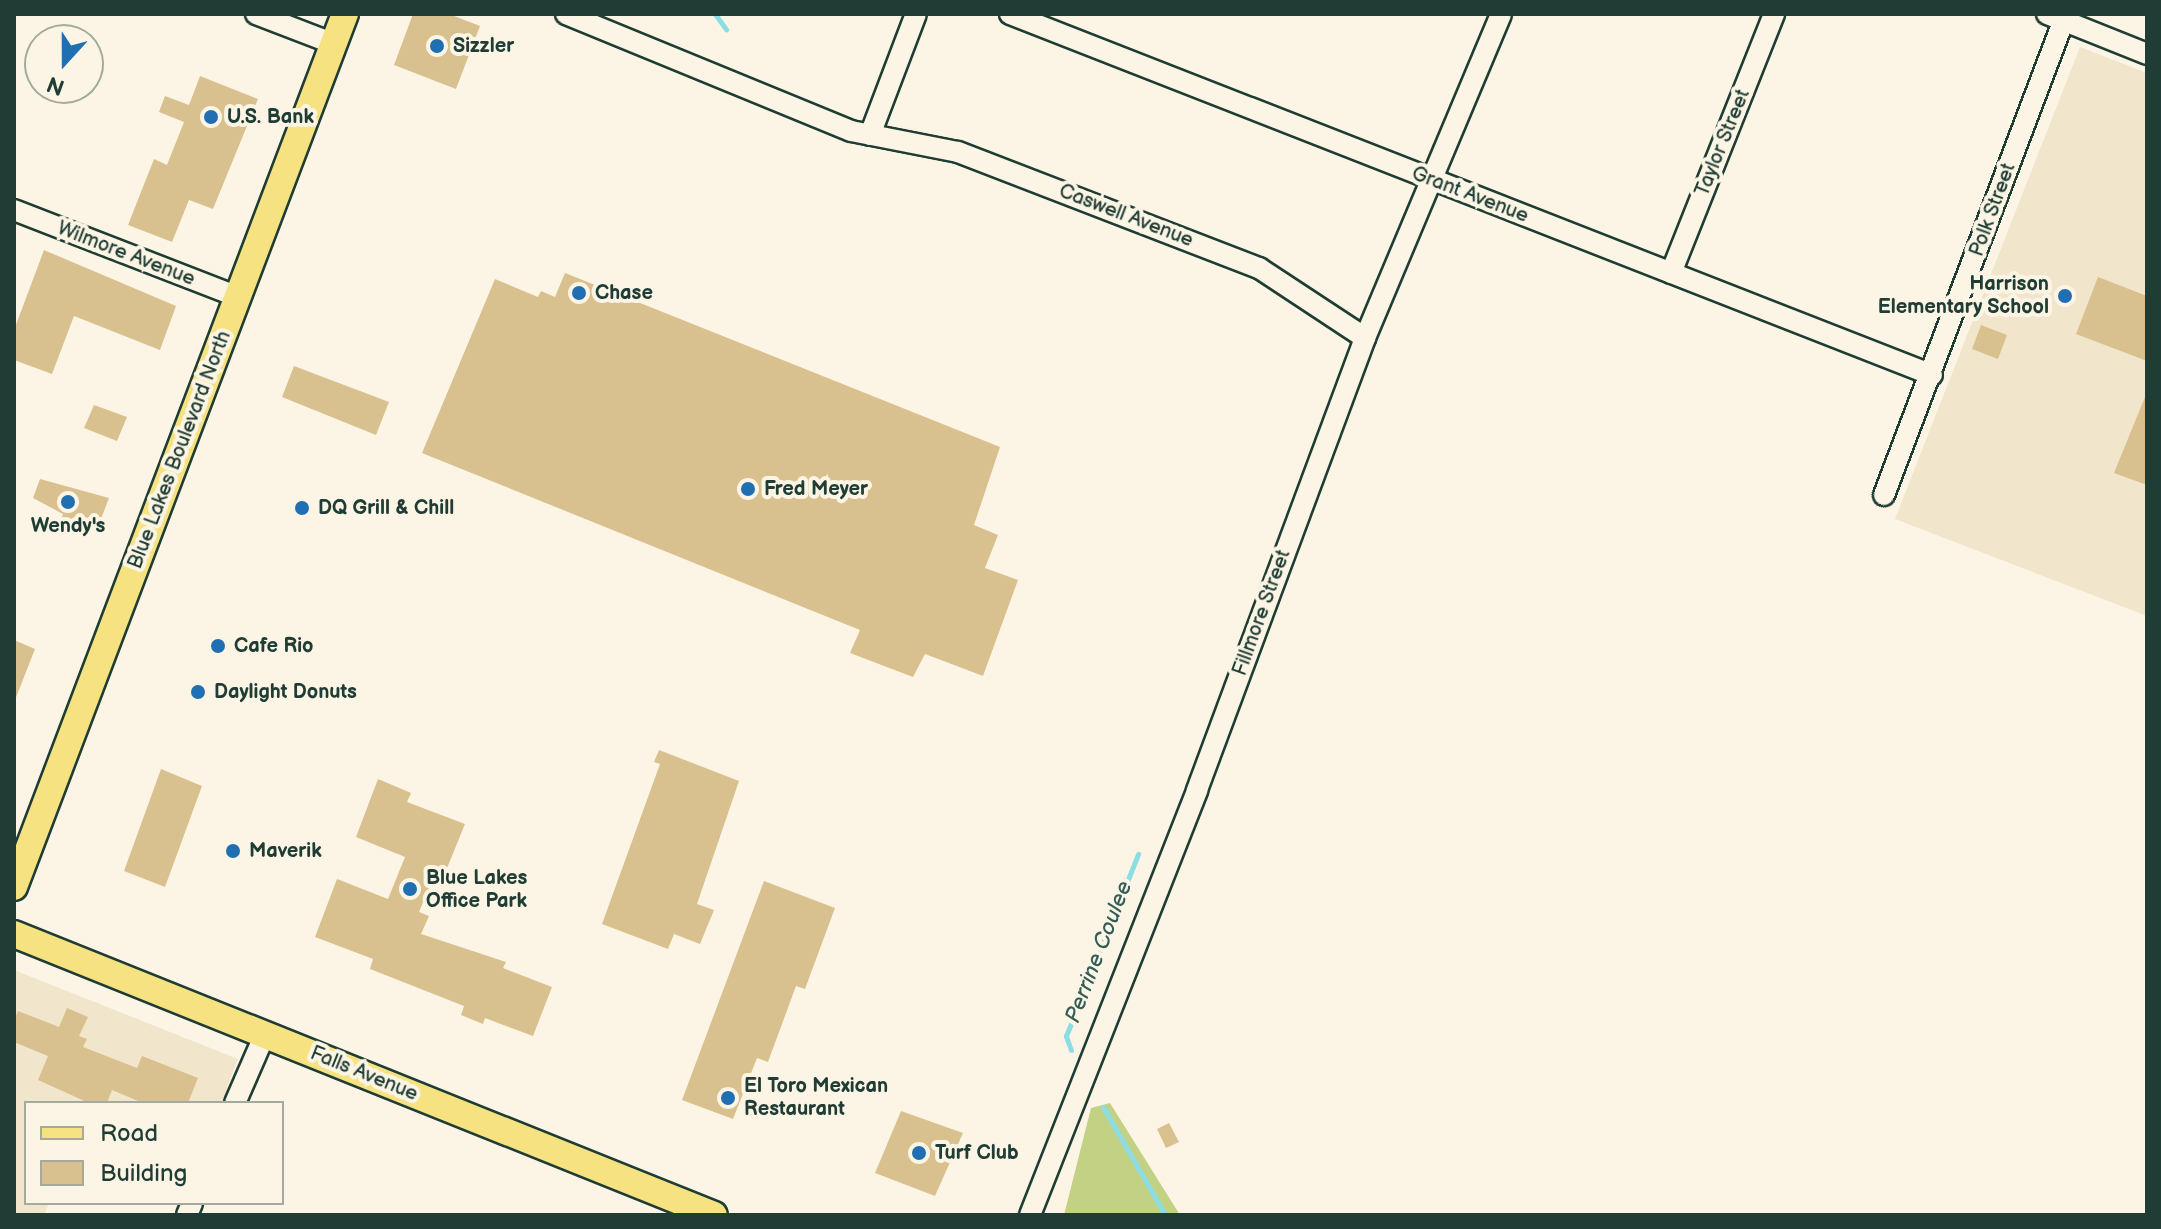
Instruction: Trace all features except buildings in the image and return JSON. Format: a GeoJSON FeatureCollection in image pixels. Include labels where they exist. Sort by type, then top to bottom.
{"type":"FeatureCollection","features":[{"type":"Feature","properties":{"kind":"main road","name":"Blue Lakes Boulevard North"},"geometry":{"type":"LineString","coordinates":[[14,887],[345,14]]}},
{"type":"Feature","properties":{"kind":"main road","name":"Falls Avenue"},"geometry":{"type":"LineString","coordinates":[[14,934],[714,1215]]}},
{"type":"Feature","properties":{"kind":"street"},"geometry":{"type":"LineString","coordinates":[[256,14],[334,44]]}},
{"type":"Feature","properties":{"kind":"street","name":"Caswell Avenue"},"geometry":{"type":"LineString","coordinates":[[566,14],[715,79],[870,135],[958,152],[1259,268],[1365,338]]}},
{"type":"Feature","properties":{"kind":"street"},"geometry":{"type":"LineString","coordinates":[[870,135],[916,14]]}},
{"type":"Feature","properties":{"kind":"street","name":"Grant Avenue"},"geometry":{"type":"LineString","coordinates":[[1010,14],[1932,375]]}},
{"type":"Feature","properties":{"kind":"street","name":"Fillmore Street"},"geometry":{"type":"LineString","coordinates":[[1030,1215],[1197,790],[1365,338],[1501,14]]}},
{"type":"Feature","properties":{"kind":"street","name":"Taylor Street"},"geometry":{"type":"LineString","coordinates":[[1671,273],[1774,14]]}},
{"type":"Feature","properties":{"kind":"street"},"geometry":{"type":"LineString","coordinates":[[2059,16],[2147,54]]}},
{"type":"Feature","properties":{"kind":"street","name":"Polk Street"},"geometry":{"type":"LineString","coordinates":[[1884,495],[1932,375],[2059,16]]}},
{"type":"Feature","properties":{"kind":"street","name":"Wilmore Avenue"},"geometry":{"type":"LineString","coordinates":[[14,210],[238,297]]}},
{"type":"Feature","properties":{"kind":"street"},"geometry":{"type":"LineString","coordinates":[[236,1101],[265,1034]]}},
{"type":"Feature","properties":{"kind":"shaded area","name":"Harrison Elementary School"},"geometry":{"type":"Polygon","coordinates":[[[2080,47],[2147,73],[2147,616],[1895,519],[2080,47]]]}},
{"type":"Feature","properties":{"kind":"shaded area"},"geometry":{"type":"Polygon","coordinates":[[[14,970],[238,1059],[222,1101],[24,1101],[24,1205],[48,1205],[44,1215],[14,1215],[14,970]]]}},
{"type":"Feature","properties":{"kind":"green space"},"geometry":{"type":"Polygon","coordinates":[[[1110,1103],[1180,1215],[1064,1215],[1091,1108],[1110,1103]]]}},
{"type":"Feature","properties":{"kind":"waterway","name":"Perrine Coulee"},"geometry":{"type":"LineString","coordinates":[[715,14],[726,29]]}},
{"type":"Feature","properties":{"kind":"waterway","name":"Perrine Coulee"},"geometry":{"type":"LineString","coordinates":[[1071,1050],[1066,1036],[1138,854]]}},
{"type":"Feature","properties":{"kind":"waterway","name":"Perrine Coulee"},"geometry":{"type":"LineString","coordinates":[[1103,1107],[1165,1215]]}},
{"type":"Feature","properties":{"kind":"place","name":"Sizzler"},"geometry":{"type":"Point","coordinates":[437,46]}},
{"type":"Feature","properties":{"kind":"place","name":"U.S. Bank"},"geometry":{"type":"Point","coordinates":[211,117]}},
{"type":"Feature","properties":{"kind":"place","name":"Chase"},"geometry":{"type":"Point","coordinates":[579,293]}},
{"type":"Feature","properties":{"kind":"place","name":"Harrison Elementary School"},"geometry":{"type":"Point","coordinates":[2065,296]}},
{"type":"Feature","properties":{"kind":"place","name":"Fred Meyer"},"geometry":{"type":"Point","coordinates":[748,489]}},
{"type":"Feature","properties":{"kind":"place","name":"Wendy's"},"geometry":{"type":"Point","coordinates":[68,502]}},
{"type":"Feature","properties":{"kind":"place","name":"DQ Grill & Chill"},"geometry":{"type":"Point","coordinates":[302,508]}},
{"type":"Feature","properties":{"kind":"place","name":"Cafe Rio"},"geometry":{"type":"Point","coordinates":[218,646]}},
{"type":"Feature","properties":{"kind":"place","name":"Daylight Donuts"},"geometry":{"type":"Point","coordinates":[198,692]}},
{"type":"Feature","properties":{"kind":"place","name":"Maverik"},"geometry":{"type":"Point","coordinates":[233,851]}},
{"type":"Feature","properties":{"kind":"place","name":"Blue Lakes Office Park"},"geometry":{"type":"Point","coordinates":[410,889]}},
{"type":"Feature","properties":{"kind":"place","name":"El Toro Mexican Restaurant"},"geometry":{"type":"Point","coordinates":[728,1098]}},
{"type":"Feature","properties":{"kind":"place","name":"Turf Club"},"geometry":{"type":"Point","coordinates":[919,1153]}}]}
